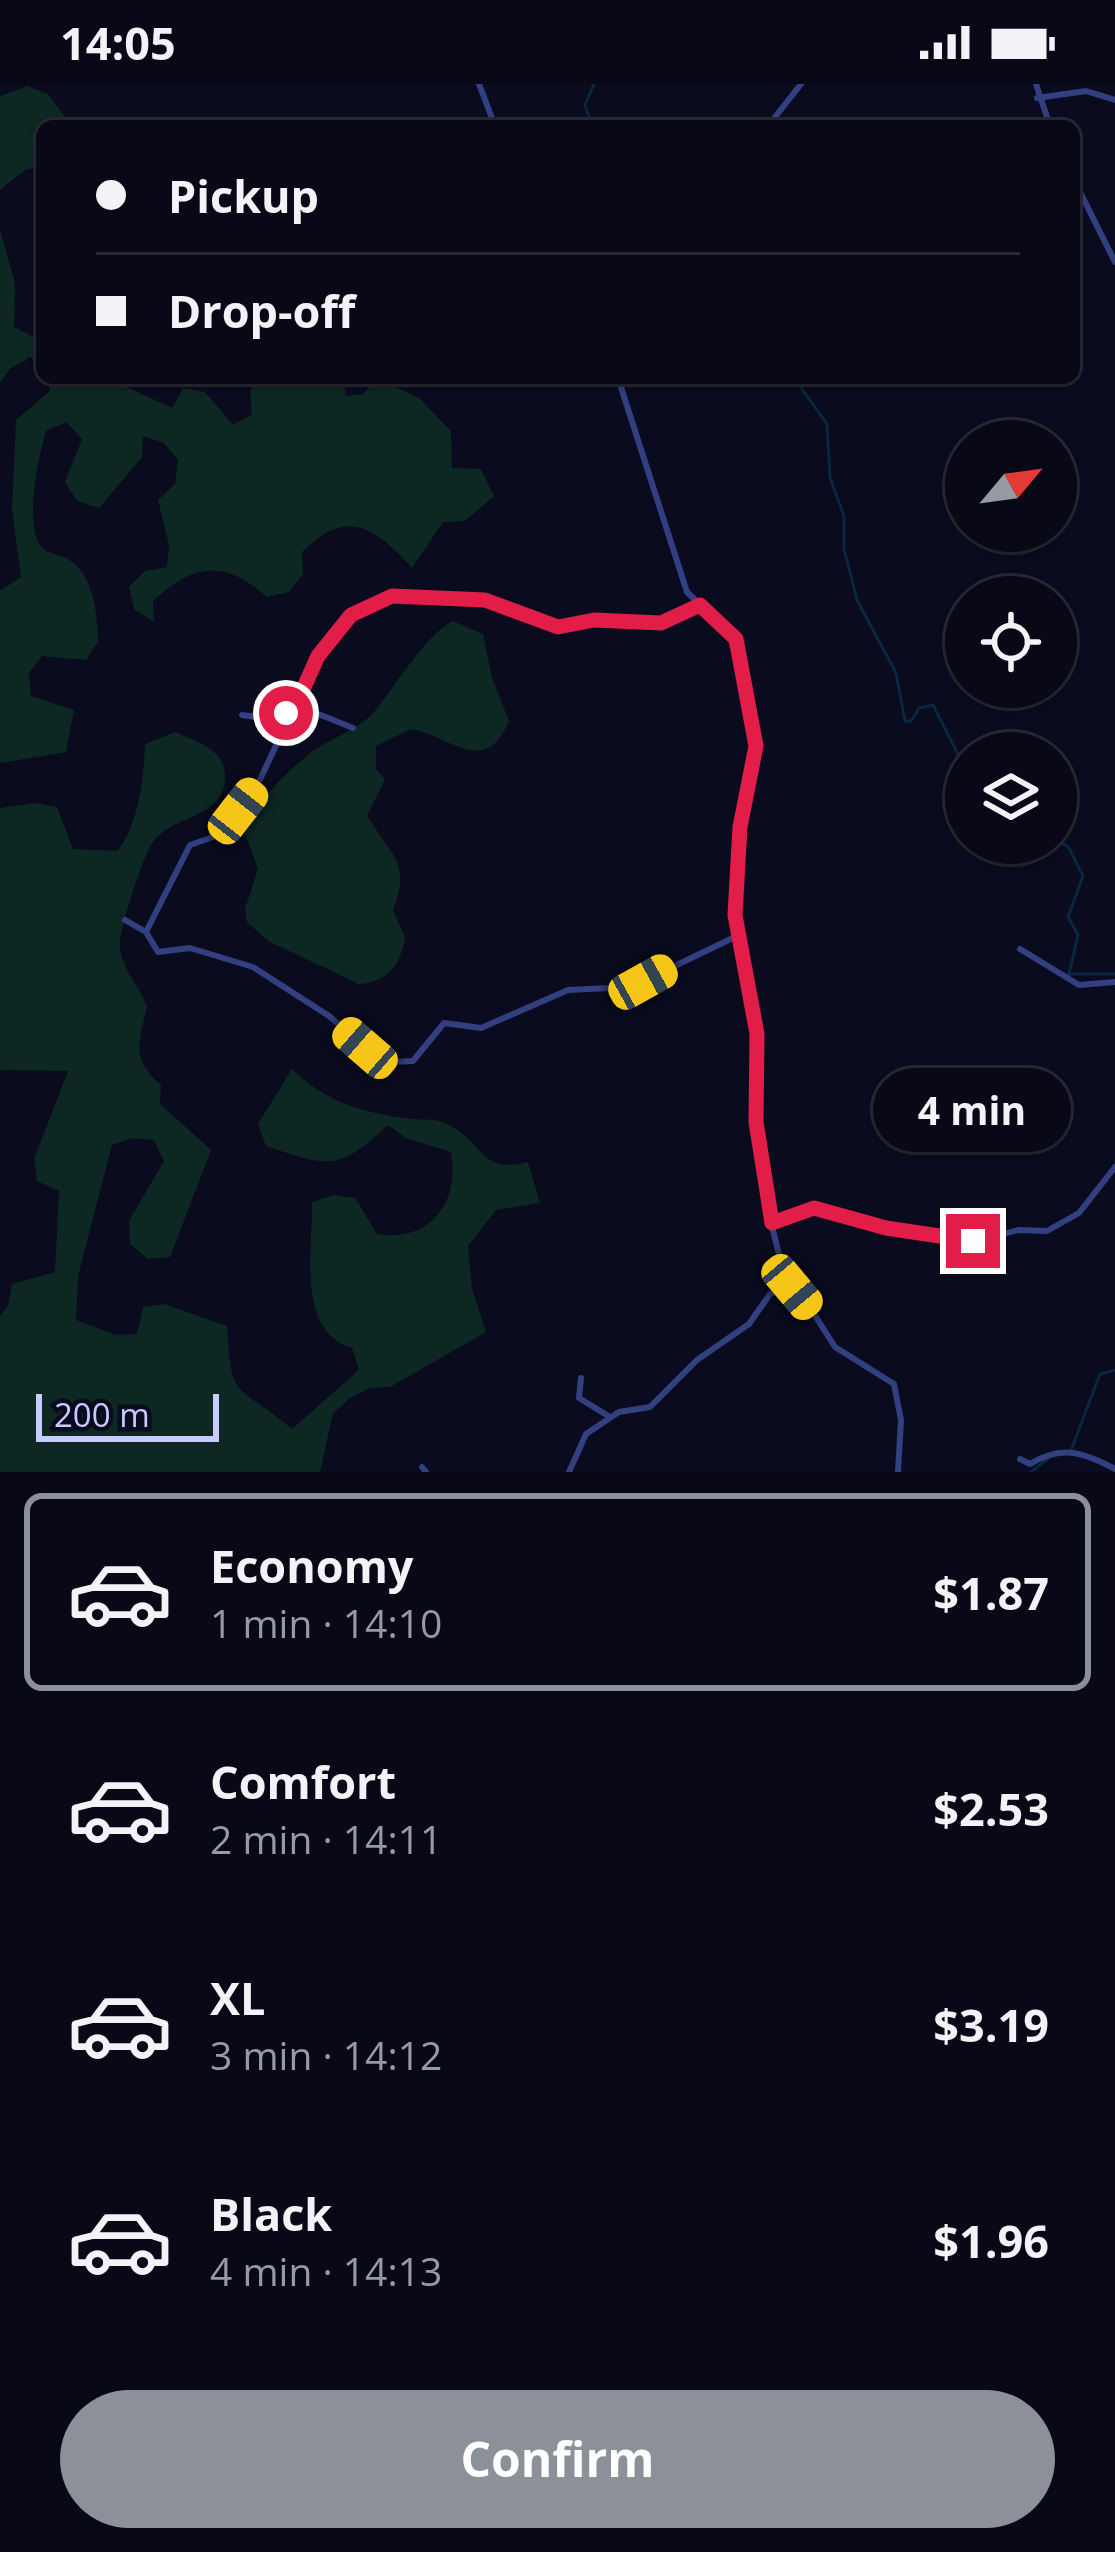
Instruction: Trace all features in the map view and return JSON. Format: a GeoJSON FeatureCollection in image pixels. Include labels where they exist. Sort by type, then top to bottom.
{"type":"FeatureCollection","features":[{"type":"Feature","properties":{"kind":"street"},"geometry":{"type":"LineString","coordinates":[[479,84],[493,120]]}},
{"type":"Feature","properties":{"kind":"street"},"geometry":{"type":"LineString","coordinates":[[773,120],[801,84]]}},
{"type":"Feature","properties":{"kind":"street"},"geometry":{"type":"LineString","coordinates":[[1036,84],[1047,120]]}},
{"type":"Feature","properties":{"kind":"street"},"geometry":{"type":"LineString","coordinates":[[1037,98],[1086,91],[1115,100]]}},
{"type":"Feature","properties":{"kind":"street"},"geometry":{"type":"LineString","coordinates":[[1080,192],[1115,262]]}},
{"type":"Feature","properties":{"kind":"street"},"geometry":{"type":"LineString","coordinates":[[620,384],[687,592],[736,639],[756,746],[740,827],[736,936],[757,1034],[756,1122],[772,1223],[792,1287],[835,1347],[894,1384],[901,1420],[898,1472]]}},
{"type":"Feature","properties":{"kind":"street"},"geometry":{"type":"LineString","coordinates":[[146,932],[190,845],[219,836],[257,786],[318,656],[351,615],[392,596],[485,600],[558,627],[594,620],[661,623],[700,605]]}},
{"type":"Feature","properties":{"kind":"street"},"geometry":{"type":"LineString","coordinates":[[242,715],[279,720],[296,705]]}},
{"type":"Feature","properties":{"kind":"street"},"geometry":{"type":"LineString","coordinates":[[296,705],[353,728]]}},
{"type":"Feature","properties":{"kind":"street"},"geometry":{"type":"LineString","coordinates":[[124,920],[146,932],[158,952],[190,948],[253,967],[329,1016],[373,1054],[400,1064],[412,1061],[444,1023],[481,1028],[568,990],[631,987],[736,936]]}},
{"type":"Feature","properties":{"kind":"street"},"geometry":{"type":"LineString","coordinates":[[1019,949],[1079,985],[1115,982]]}},
{"type":"Feature","properties":{"kind":"street"},"geometry":{"type":"LineString","coordinates":[[772,1223],[814,1208],[886,1228],[973,1241],[1019,1230],[1047,1231],[1079,1213],[1115,1167]]}},
{"type":"Feature","properties":{"kind":"street"},"geometry":{"type":"LineString","coordinates":[[569,1472],[583,1438],[610,1417],[650,1406],[689,1366],[749,1324],[770,1294],[792,1287]]}},
{"type":"Feature","properties":{"kind":"street"},"geometry":{"type":"LineString","coordinates":[[581,1378],[580,1398],[610,1417]]}},
{"type":"Feature","properties":{"kind":"street"},"geometry":{"type":"LineString","coordinates":[[1020,1459],[1030,1464],[1060,1449],[1090,1453],[1115,1469]]}},
{"type":"Feature","properties":{"kind":"green space"},"geometry":{"type":"Polygon","coordinates":[[[27,86],[48,94],[68,120],[36,120],[36,167],[25,170],[0,190],[0,96],[27,86]]]}},
{"type":"Feature","properties":{"kind":"green space"},"geometry":{"type":"Polygon","coordinates":[[[0,230],[15,283],[14,327],[36,336],[36,360],[30,357],[10,369],[0,383],[0,230]]]}},
{"type":"Feature","properties":{"kind":"green space"},"geometry":{"type":"Polygon","coordinates":[[[50,384],[120,384],[172,408],[183,388],[205,392],[233,425],[252,414],[250,391],[255,384],[344,384],[346,396],[363,394],[371,384],[389,384],[419,398],[451,431],[452,468],[481,469],[494,496],[465,521],[443,522],[412,568],[374,534],[347,527],[318,538],[302,552],[303,574],[289,592],[267,597],[224,572],[196,573],[153,601],[154,622],[134,609],[129,587],[145,571],[167,567],[169,545],[158,500],[175,484],[178,460],[164,443],[143,436],[142,457],[99,508],[77,501],[65,482],[82,439],[66,422],[46,431],[34,497],[36,536],[42,547],[72,562],[85,578],[96,610],[98,642],[86,660],[42,656],[29,673],[31,696],[74,710],[66,752],[0,763],[0,591],[21,577],[12,510],[16,420],[50,391],[50,384]]]}},
{"type":"Feature","properties":{"kind":"green space"},"geometry":{"type":"Polygon","coordinates":[[[453,621],[483,634],[492,678],[509,721],[489,748],[477,751],[411,729],[376,746],[376,769],[385,780],[367,815],[399,869],[393,910],[405,937],[391,970],[378,980],[359,984],[268,941],[247,922],[245,909],[258,869],[243,828],[265,796],[300,762],[368,718],[422,648],[453,621]]]}},
{"type":"Feature","properties":{"kind":"green space"},"geometry":{"type":"Polygon","coordinates":[[[175,732],[201,743],[221,760],[222,791],[207,809],[153,842],[132,894],[120,948],[147,1007],[139,1049],[145,1067],[161,1085],[160,1104],[211,1150],[170,1257],[148,1259],[130,1244],[129,1221],[164,1161],[154,1140],[132,1138],[112,1145],[78,1276],[76,1320],[116,1335],[137,1334],[143,1307],[164,1304],[227,1326],[231,1368],[240,1389],[292,1429],[359,1370],[352,1348],[334,1339],[315,1307],[310,1265],[312,1202],[333,1195],[355,1198],[377,1234],[412,1232],[437,1216],[446,1203],[453,1171],[451,1152],[406,1138],[388,1125],[357,1151],[332,1161],[266,1146],[258,1124],[292,1069],[318,1090],[347,1104],[395,1117],[440,1121],[460,1132],[490,1160],[512,1165],[528,1162],[540,1203],[496,1210],[468,1246],[472,1289],[486,1332],[390,1387],[369,1388],[349,1399],[333,1413],[320,1472],[0,1472],[0,1316],[8,1306],[12,1284],[55,1272],[59,1191],[37,1181],[34,1159],[68,1071],[0,1070],[0,808],[35,803],[57,807],[73,849],[118,851],[136,813],[145,744],[175,732]]]}},
{"type":"Feature","properties":{"kind":"waterway"},"geometry":{"type":"LineString","coordinates":[[590,120],[585,105],[594,84]]}},
{"type":"Feature","properties":{"kind":"waterway"},"geometry":{"type":"LineString","coordinates":[[798,384],[827,424],[830,478],[844,516],[844,549],[857,600],[896,673],[905,721],[911,721],[919,708],[933,705],[947,732]]}},
{"type":"Feature","properties":{"kind":"waterway"},"geometry":{"type":"LineString","coordinates":[[1077,864],[1083,876],[1068,917],[1078,935],[1069,974],[1115,974]]}},
{"type":"Feature","properties":{"kind":"waterway"},"geometry":{"type":"LineString","coordinates":[[1070,1453],[1100,1374],[1115,1370]]}},
{"type":"Feature","properties":{"kind":"waterway"},"geometry":{"type":"LineString","coordinates":[[1031,1472],[1049,1458]]}},
{"type":"Feature","properties":{"kind":"route"},"geometry":{"type":"LineString","coordinates":[[286,713],[296,705],[318,656],[351,615],[392,596],[485,600],[548,625],[571,628],[594,620],[661,623],[700,605],[736,639],[756,746],[743,802],[735,915],[757,1034],[756,1122],[763,1192],[772,1223],[814,1208],[886,1228],[973,1241]]}}]}
